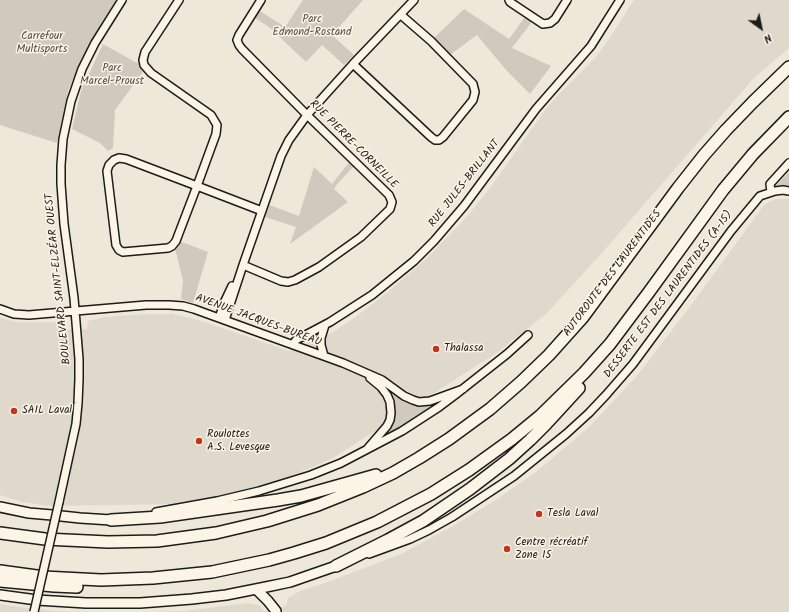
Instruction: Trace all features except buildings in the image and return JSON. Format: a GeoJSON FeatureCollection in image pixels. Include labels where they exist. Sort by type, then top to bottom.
{"type":"FeatureCollection","features":[{"type":"Feature","properties":{"kind":"highway","name":"AUTOROUTE DES LAURENTIDES"},"geometry":{"type":"LineString","coordinates":[[0,532],[45,539],[102,542],[144,542],[205,534],[257,524],[308,509],[355,491],[402,468],[446,442],[486,413],[518,386],[549,355],[583,317],[704,155],[744,111],[789,67]]}},
{"type":"Feature","properties":{"kind":"highway"},"geometry":{"type":"LineString","coordinates":[[336,566],[433,515],[480,482],[520,449],[546,424],[585,381],[604,356],[723,190],[753,154],[789,116]]}},
{"type":"Feature","properties":{"kind":"highway"},"geometry":{"type":"LineString","coordinates":[[0,581],[54,586],[123,587],[198,581],[257,570],[316,552],[364,534],[396,518],[478,464],[540,416],[568,390],[610,344],[650,292]]}},
{"type":"Feature","properties":{"kind":"highway"},"geometry":{"type":"LineString","coordinates":[[111,520],[160,517],[290,498],[402,468]]}},
{"type":"Feature","properties":{"kind":"highway"},"geometry":{"type":"LineString","coordinates":[[0,571],[44,577],[128,580],[212,572],[249,565],[282,557],[357,531],[411,505],[454,480]]}},
{"type":"Feature","properties":{"kind":"main road"},"geometry":{"type":"LineString","coordinates":[[0,507],[52,516],[111,520]]}},
{"type":"Feature","properties":{"kind":"main road","name":"DESSERTE EST DES LAURENTIDES (A-15)"},"geometry":{"type":"LineString","coordinates":[[0,595],[69,602],[128,603],[192,599],[257,590],[290,582],[336,566]]}},
{"type":"Feature","properties":{"kind":"main road"},"geometry":{"type":"LineString","coordinates":[[257,590],[276,612]]}},
{"type":"Feature","properties":{"kind":"street","name":"BOULEVARD SAINT-ELZÉAR OUEST"},"geometry":{"type":"LineString","coordinates":[[34,612],[74,436],[78,412],[79,360],[72,285],[66,246],[61,184],[63,139],[71,101],[82,69],[95,43],[122,0]]}},
{"type":"Feature","properties":{"kind":"street"},"geometry":{"type":"LineString","coordinates":[[179,0],[145,52],[143,60],[144,65],[151,73],[211,115],[217,125],[216,134],[196,186],[176,241],[172,246],[168,248],[123,252],[119,250],[116,245],[107,171],[109,165],[114,160],[119,158],[126,159],[196,186],[262,211]]}},
{"type":"Feature","properties":{"kind":"street","name":"RUE PIERRE-CORNEILLE"},"geometry":{"type":"LineString","coordinates":[[243,265],[281,281],[288,282],[295,280],[319,267],[361,236],[390,209],[392,202],[389,196],[239,45],[237,40],[239,35],[261,0]]}},
{"type":"Feature","properties":{"kind":"street"},"geometry":{"type":"LineString","coordinates":[[222,319],[225,301],[243,265],[289,140],[307,115],[414,0]]}},
{"type":"Feature","properties":{"kind":"street"},"geometry":{"type":"LineString","coordinates":[[509,0],[543,24],[550,23],[555,19],[566,0]]}},
{"type":"Feature","properties":{"kind":"street","name":"RUE JULES-BRILLANT"},"geometry":{"type":"LineString","coordinates":[[293,344],[296,340],[325,325],[381,289],[414,261],[444,230],[464,206],[536,109],[591,46],[620,0]]}},
{"type":"Feature","properties":{"kind":"street"},"geometry":{"type":"LineString","coordinates":[[353,64],[431,137],[435,140],[439,140],[443,137],[473,100],[475,92],[473,84],[435,45],[401,15]]}},
{"type":"Feature","properties":{"kind":"street"},"geometry":{"type":"LineString","coordinates":[[789,163],[770,184],[773,191],[789,191]]}},
{"type":"Feature","properties":{"kind":"street","name":"DESSERTE EST DES LAURENTIDES (A-15)"},"geometry":{"type":"LineString","coordinates":[[336,566],[416,537],[438,525],[503,484],[566,434],[589,413],[621,378],[760,196],[773,191]]}},
{"type":"Feature","properties":{"kind":"street","name":"AVENUE JACQUES-BUREAU"},"geometry":{"type":"LineString","coordinates":[[0,309],[14,314],[28,315],[146,305],[178,305],[191,308],[293,344],[362,372]]}},
{"type":"Feature","properties":{"kind":"street"},"geometry":{"type":"LineString","coordinates":[[324,356],[321,342],[325,325]]}},
{"type":"Feature","properties":{"kind":"street"},"geometry":{"type":"LineString","coordinates":[[111,520],[217,501],[264,490],[318,473],[366,451],[409,427],[463,389],[528,335]]}},
{"type":"Feature","properties":{"kind":"street"},"geometry":{"type":"LineString","coordinates":[[362,372],[382,380],[409,399],[419,402],[430,401],[463,389]]}},
{"type":"Feature","properties":{"kind":"street"},"geometry":{"type":"LineString","coordinates":[[362,372],[385,392],[390,402],[391,409],[390,420],[387,426],[366,451]]}},
{"type":"Feature","properties":{"kind":"shaded area"},"geometry":{"type":"Polygon","coordinates":[[[634,0],[789,0],[789,48],[754,78],[600,255],[546,314],[498,352],[333,458],[285,479],[254,488],[176,504],[49,506],[22,502],[0,495],[0,318],[17,322],[58,322],[64,330],[87,329],[88,321],[105,317],[173,314],[199,320],[289,351],[333,332],[357,316],[389,291],[426,259],[464,220],[490,188],[545,110],[595,58],[634,0]]]}},
{"type":"Feature","properties":{"kind":"shaded area"},"geometry":{"type":"Polygon","coordinates":[[[775,199],[789,199],[789,612],[139,612],[184,611],[248,603],[259,605],[264,611],[286,606],[288,598],[300,591],[401,554],[453,526],[496,500],[536,472],[589,427],[636,377],[692,304],[764,205],[775,199]]]}},
{"type":"Feature","properties":{"kind":"shaded area"},"geometry":{"type":"Polygon","coordinates":[[[0,604],[58,611],[101,612],[0,612],[0,604]]]}},
{"type":"Feature","properties":{"kind":"green space","name":"Carrefour Multisports"},"geometry":{"type":"Polygon","coordinates":[[[0,0],[117,0],[83,56],[68,91],[57,143],[0,125],[0,0]]]}},
{"type":"Feature","properties":{"kind":"green space","name":"Parc Edmond-Rostand"},"geometry":{"type":"Polygon","coordinates":[[[303,0],[363,0],[332,35],[354,55],[344,65],[322,45],[306,62],[269,27],[255,18],[260,11],[285,27],[303,0]]]}},
{"type":"Feature","properties":{"kind":"green space"},"geometry":{"type":"Polygon","coordinates":[[[464,9],[509,39],[527,14],[534,19],[512,48],[551,66],[530,94],[507,71],[477,35],[447,57],[431,41],[464,9]]]}},
{"type":"Feature","properties":{"kind":"green space","name":"Parc Marcel-Proust"},"geometry":{"type":"Polygon","coordinates":[[[103,44],[139,63],[143,72],[115,110],[113,148],[108,151],[100,143],[72,129],[81,91],[103,44]]]}},
{"type":"Feature","properties":{"kind":"green space"},"geometry":{"type":"Polygon","coordinates":[[[350,161],[355,165],[334,189],[348,202],[290,244],[296,227],[265,217],[269,205],[299,216],[314,167],[332,184],[350,161]]]}},
{"type":"Feature","properties":{"kind":"green space"},"geometry":{"type":"Polygon","coordinates":[[[789,172],[789,188],[775,187],[789,172]]]}},
{"type":"Feature","properties":{"kind":"green space"},"geometry":{"type":"Polygon","coordinates":[[[179,241],[208,252],[193,303],[181,299],[183,281],[175,248],[179,241]]]}},
{"type":"Feature","properties":{"kind":"green space"},"geometry":{"type":"Polygon","coordinates":[[[390,390],[411,403],[423,406],[433,406],[406,424],[384,436],[383,435],[395,412],[390,390]]]}},
{"type":"Feature","properties":{"kind":"place","name":"Thalassa"},"geometry":{"type":"Point","coordinates":[436,349]}},
{"type":"Feature","properties":{"kind":"place","name":"SAIL Laval"},"geometry":{"type":"Point","coordinates":[14,411]}},
{"type":"Feature","properties":{"kind":"place","name":"Roulottes A.S. Levesque"},"geometry":{"type":"Point","coordinates":[199,441]}},
{"type":"Feature","properties":{"kind":"place","name":"Tesla Laval"},"geometry":{"type":"Point","coordinates":[539,514]}},
{"type":"Feature","properties":{"kind":"place","name":"Centre récréatif Zone 15"},"geometry":{"type":"Point","coordinates":[507,549]}}]}
